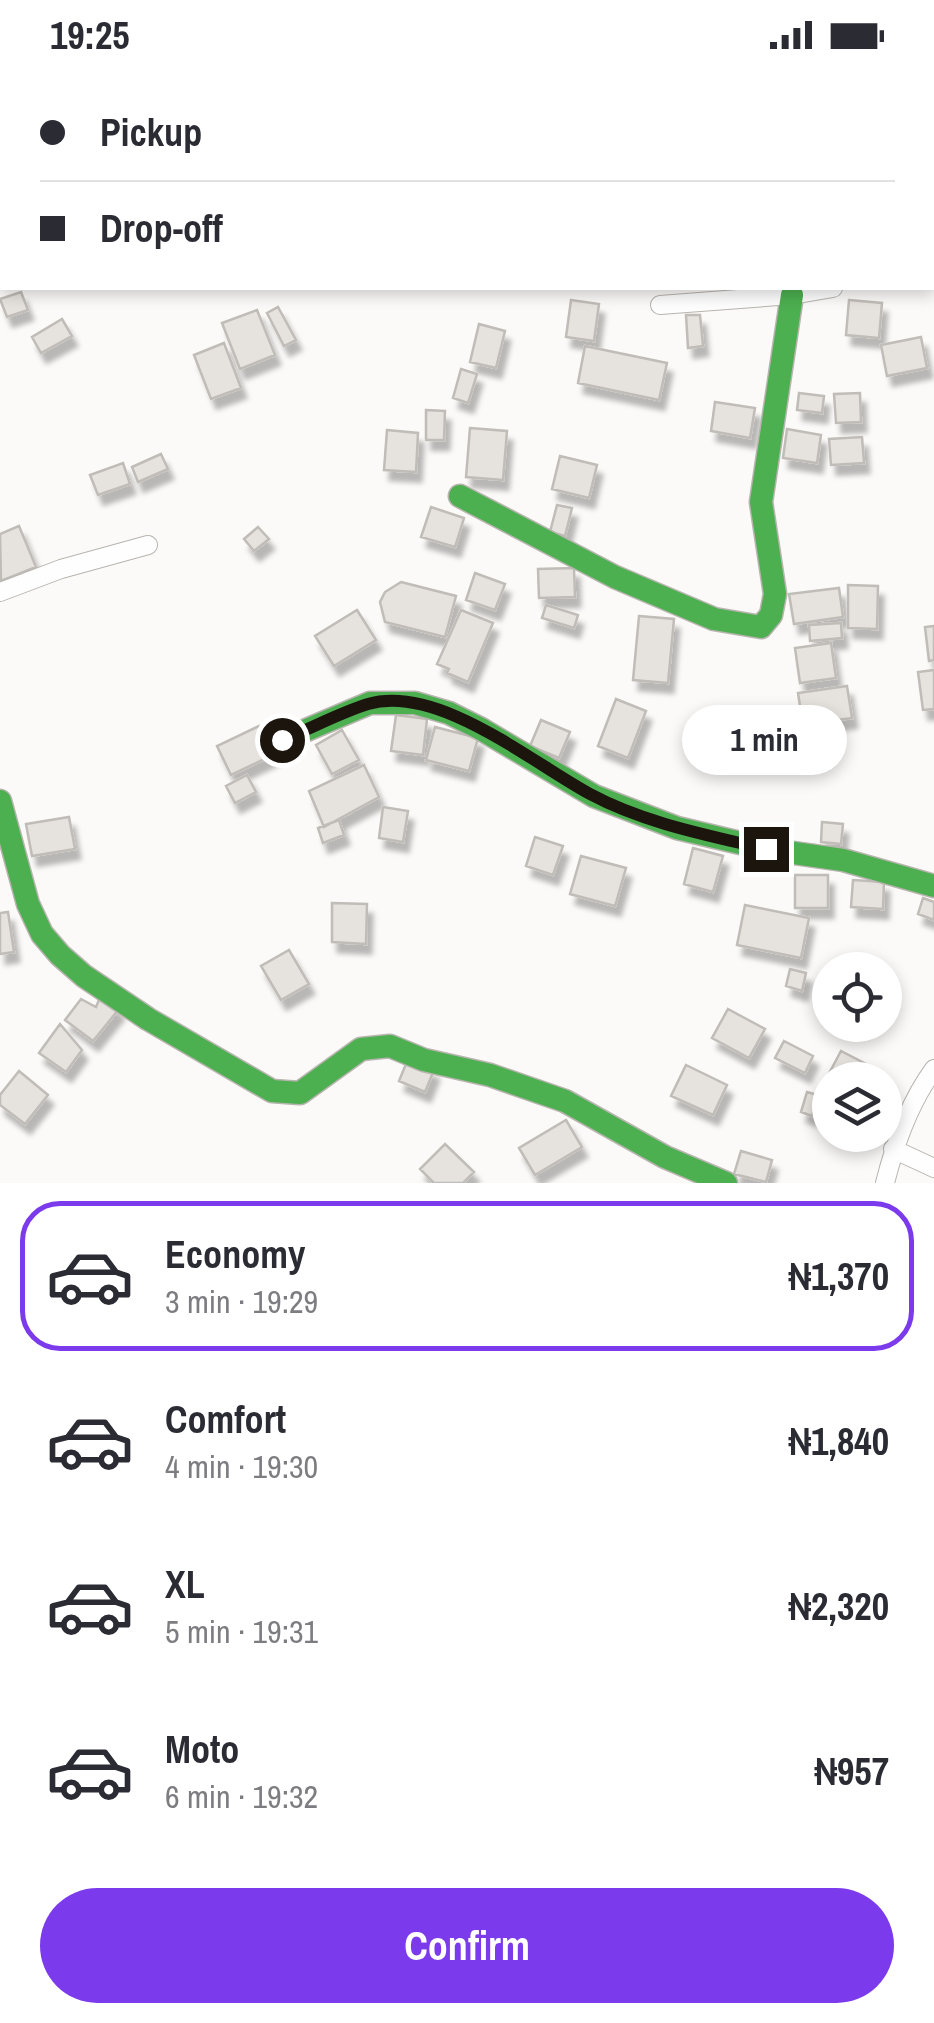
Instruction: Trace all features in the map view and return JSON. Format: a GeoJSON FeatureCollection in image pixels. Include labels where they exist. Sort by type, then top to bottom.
{"type":"FeatureCollection","features":[{"type":"Feature","properties":{"kind":"street"},"geometry":{"type":"LineString","coordinates":[[660,306],[821,290]]}},
{"type":"Feature","properties":{"kind":"street"},"geometry":{"type":"LineString","coordinates":[[460,496],[615,577],[714,620],[761,627],[771,615],[775,594],[761,502],[792,295]]}},
{"type":"Feature","properties":{"kind":"street"},"geometry":{"type":"LineString","coordinates":[[0,592],[61,569],[148,545]]}},
{"type":"Feature","properties":{"kind":"street"},"geometry":{"type":"LineString","coordinates":[[282,740],[370,703],[415,704],[449,713],[481,729],[594,796],[677,828],[766,849],[843,860],[934,886]]}},
{"type":"Feature","properties":{"kind":"street"},"geometry":{"type":"LineString","coordinates":[[0,800],[32,916],[44,937],[74,966],[120,1000],[272,1091],[300,1093],[361,1049],[390,1046],[424,1060],[490,1075],[564,1100],[665,1157],[726,1183]]}},
{"type":"Feature","properties":{"kind":"street"},"geometry":{"type":"LineString","coordinates":[[902,1130],[920,1088],[934,1069]]}},
{"type":"Feature","properties":{"kind":"street"},"geometry":{"type":"LineString","coordinates":[[884,1183],[893,1152]]}},
{"type":"Feature","properties":{"kind":"street"},"geometry":{"type":"LineString","coordinates":[[900,1152],[934,1168]]}},
{"type":"Feature","properties":{"kind":"building"},"geometry":{"type":"Polygon","coordinates":[[[21,292],[28,310],[7,317],[0,299],[21,292]]]}},
{"type":"Feature","properties":{"kind":"building"},"geometry":{"type":"Polygon","coordinates":[[[571,300],[599,304],[594,341],[566,337],[571,300]]]}},
{"type":"Feature","properties":{"kind":"building"},"geometry":{"type":"Polygon","coordinates":[[[849,300],[882,303],[879,338],[846,335],[849,300]]]}},
{"type":"Feature","properties":{"kind":"building"},"geometry":{"type":"Polygon","coordinates":[[[278,307],[296,340],[284,346],[267,313],[278,307]]]}},
{"type":"Feature","properties":{"kind":"building"},"geometry":{"type":"Polygon","coordinates":[[[257,310],[275,355],[240,369],[222,323],[257,310]]]}},
{"type":"Feature","properties":{"kind":"building"},"geometry":{"type":"Polygon","coordinates":[[[686,315],[700,315],[703,346],[688,348],[686,315]]]}},
{"type":"Feature","properties":{"kind":"building"},"geometry":{"type":"Polygon","coordinates":[[[62,319],[72,336],[41,353],[32,337],[62,319]]]}},
{"type":"Feature","properties":{"kind":"building"},"geometry":{"type":"Polygon","coordinates":[[[479,324],[505,331],[496,368],[470,362],[479,324]]]}},
{"type":"Feature","properties":{"kind":"building"},"geometry":{"type":"Polygon","coordinates":[[[921,337],[927,368],[887,376],[881,345],[921,337]]]}},
{"type":"Feature","properties":{"kind":"building"},"geometry":{"type":"Polygon","coordinates":[[[224,343],[241,388],[211,399],[194,355],[224,343]]]}},
{"type":"Feature","properties":{"kind":"building"},"geometry":{"type":"Polygon","coordinates":[[[585,346],[667,363],[659,400],[578,383],[585,346]]]}},
{"type":"Feature","properties":{"kind":"building"},"geometry":{"type":"Polygon","coordinates":[[[461,369],[477,374],[468,403],[453,398],[461,369]]]}},
{"type":"Feature","properties":{"kind":"building"},"geometry":{"type":"Polygon","coordinates":[[[799,393],[824,396],[822,413],[797,410],[799,393]]]}},
{"type":"Feature","properties":{"kind":"building"},"geometry":{"type":"Polygon","coordinates":[[[860,393],[861,422],[836,423],[834,394],[860,393]]]}},
{"type":"Feature","properties":{"kind":"building"},"geometry":{"type":"Polygon","coordinates":[[[715,402],[755,408],[750,438],[711,431],[715,402]]]}},
{"type":"Feature","properties":{"kind":"building"},"geometry":{"type":"Polygon","coordinates":[[[426,410],[445,411],[444,440],[426,440],[426,410]]]}},
{"type":"Feature","properties":{"kind":"building"},"geometry":{"type":"Polygon","coordinates":[[[470,428],[507,431],[503,480],[466,477],[470,428]]]}},
{"type":"Feature","properties":{"kind":"building"},"geometry":{"type":"Polygon","coordinates":[[[787,429],[821,435],[817,463],[783,458],[787,429]]]}},
{"type":"Feature","properties":{"kind":"building"},"geometry":{"type":"Polygon","coordinates":[[[387,430],[418,433],[416,472],[384,470],[387,430]]]}},
{"type":"Feature","properties":{"kind":"building"},"geometry":{"type":"Polygon","coordinates":[[[862,437],[864,463],[831,465],[829,439],[862,437]]]}},
{"type":"Feature","properties":{"kind":"building"},"geometry":{"type":"Polygon","coordinates":[[[161,454],[168,469],[138,482],[132,467],[161,454]]]}},
{"type":"Feature","properties":{"kind":"building"},"geometry":{"type":"Polygon","coordinates":[[[560,456],[597,465],[589,498],[552,489],[560,456]]]}},
{"type":"Feature","properties":{"kind":"building"},"geometry":{"type":"Polygon","coordinates":[[[123,463],[130,484],[98,495],[90,475],[123,463]]]}},
{"type":"Feature","properties":{"kind":"building"},"geometry":{"type":"Polygon","coordinates":[[[557,505],[572,508],[565,536],[550,532],[557,505]]]}},
{"type":"Feature","properties":{"kind":"building"},"geometry":{"type":"Polygon","coordinates":[[[431,507],[464,518],[455,547],[421,537],[431,507]]]}},
{"type":"Feature","properties":{"kind":"building"},"geometry":{"type":"Polygon","coordinates":[[[19,526],[36,567],[1,581],[0,534],[19,526]]]}},
{"type":"Feature","properties":{"kind":"building"},"geometry":{"type":"Polygon","coordinates":[[[258,527],[269,539],[254,551],[244,539],[258,527]]]}},
{"type":"Feature","properties":{"kind":"building"},"geometry":{"type":"Polygon","coordinates":[[[574,568],[575,597],[539,598],[538,569],[574,568]]]}},
{"type":"Feature","properties":{"kind":"building"},"geometry":{"type":"Polygon","coordinates":[[[475,573],[505,584],[495,610],[466,600],[475,573]]]}},
{"type":"Feature","properties":{"kind":"building"},"geometry":{"type":"Polygon","coordinates":[[[401,582],[456,596],[445,637],[385,622],[380,602],[385,592],[401,582]]]}},
{"type":"Feature","properties":{"kind":"building"},"geometry":{"type":"Polygon","coordinates":[[[848,585],[878,586],[877,629],[848,628],[848,585]]]}},
{"type":"Feature","properties":{"kind":"building"},"geometry":{"type":"Polygon","coordinates":[[[839,588],[843,617],[794,624],[789,594],[839,588]]]}},
{"type":"Feature","properties":{"kind":"building"},"geometry":{"type":"Polygon","coordinates":[[[546,605],[578,615],[574,628],[542,618],[546,605]]]}},
{"type":"Feature","properties":{"kind":"building"},"geometry":{"type":"Polygon","coordinates":[[[357,610],[376,640],[334,666],[315,636],[357,610]]]}},
{"type":"Feature","properties":{"kind":"building"},"geometry":{"type":"Polygon","coordinates":[[[461,610],[493,623],[468,682],[437,664],[461,610]]]}},
{"type":"Feature","properties":{"kind":"building"},"geometry":{"type":"Polygon","coordinates":[[[639,616],[674,619],[668,683],[633,680],[639,616]]]}},
{"type":"Feature","properties":{"kind":"building"},"geometry":{"type":"Polygon","coordinates":[[[841,623],[842,638],[810,641],[809,625],[841,623]]]}},
{"type":"Feature","properties":{"kind":"building"},"geometry":{"type":"Polygon","coordinates":[[[934,626],[934,660],[929,661],[925,627],[934,626]]]}},
{"type":"Feature","properties":{"kind":"building"},"geometry":{"type":"Polygon","coordinates":[[[831,643],[836,678],[800,683],[795,648],[831,643]]]}},
{"type":"Feature","properties":{"kind":"building"},"geometry":{"type":"Polygon","coordinates":[[[934,670],[934,709],[923,710],[918,672],[934,670]]]}},
{"type":"Feature","properties":{"kind":"building"},"geometry":{"type":"Polygon","coordinates":[[[847,686],[852,718],[803,725],[798,693],[847,686]]]}},
{"type":"Feature","properties":{"kind":"building"},"geometry":{"type":"Polygon","coordinates":[[[616,699],[646,711],[628,758],[598,746],[616,699]]]}},
{"type":"Feature","properties":{"kind":"building"},"geometry":{"type":"Polygon","coordinates":[[[396,715],[427,719],[423,755],[391,751],[396,715]]]}},
{"type":"Feature","properties":{"kind":"building"},"geometry":{"type":"Polygon","coordinates":[[[541,720],[570,732],[559,758],[530,746],[541,720]]]}},
{"type":"Feature","properties":{"kind":"building"},"geometry":{"type":"Polygon","coordinates":[[[259,726],[273,755],[231,775],[217,746],[259,726]]]}},
{"type":"Feature","properties":{"kind":"building"},"geometry":{"type":"Polygon","coordinates":[[[435,727],[478,738],[469,771],[426,760],[435,727]]]}},
{"type":"Feature","properties":{"kind":"building"},"geometry":{"type":"Polygon","coordinates":[[[342,730],[359,760],[332,774],[316,745],[342,730]]]}},
{"type":"Feature","properties":{"kind":"building"},"geometry":{"type":"Polygon","coordinates":[[[364,765],[379,797],[324,827],[309,791],[364,765]]]}},
{"type":"Feature","properties":{"kind":"building"},"geometry":{"type":"Polygon","coordinates":[[[247,775],[256,792],[235,803],[226,786],[247,775]]]}},
{"type":"Feature","properties":{"kind":"building"},"geometry":{"type":"Polygon","coordinates":[[[383,807],[408,811],[403,842],[379,838],[383,807]]]}},
{"type":"Feature","properties":{"kind":"building"},"geometry":{"type":"Polygon","coordinates":[[[69,817],[75,849],[32,856],[26,824],[69,817]]]}},
{"type":"Feature","properties":{"kind":"building"},"geometry":{"type":"Polygon","coordinates":[[[339,820],[344,835],[323,843],[318,828],[339,820]]]}},
{"type":"Feature","properties":{"kind":"building"},"geometry":{"type":"Polygon","coordinates":[[[822,822],[843,824],[841,844],[821,842],[822,822]]]}},
{"type":"Feature","properties":{"kind":"building"},"geometry":{"type":"Polygon","coordinates":[[[535,837],[563,846],[553,875],[526,866],[535,837]]]}},
{"type":"Feature","properties":{"kind":"building"},"geometry":{"type":"Polygon","coordinates":[[[693,848],[723,856],[713,892],[684,884],[693,848]]]}},
{"type":"Feature","properties":{"kind":"building"},"geometry":{"type":"Polygon","coordinates":[[[581,856],[626,868],[615,906],[570,894],[581,856]]]}},
{"type":"Feature","properties":{"kind":"building"},"geometry":{"type":"Polygon","coordinates":[[[795,875],[828,875],[828,908],[795,908],[795,875]]]}},
{"type":"Feature","properties":{"kind":"building"},"geometry":{"type":"Polygon","coordinates":[[[853,880],[884,882],[883,909],[851,907],[853,880]]]}},
{"type":"Feature","properties":{"kind":"building"},"geometry":{"type":"Polygon","coordinates":[[[923,898],[934,902],[934,920],[918,914],[923,898]]]}},
{"type":"Feature","properties":{"kind":"building"},"geometry":{"type":"Polygon","coordinates":[[[332,903],[367,904],[366,944],[332,942],[332,903]]]}},
{"type":"Feature","properties":{"kind":"building"},"geometry":{"type":"Polygon","coordinates":[[[745,905],[809,918],[801,958],[737,945],[745,905]]]}},
{"type":"Feature","properties":{"kind":"building"},"geometry":{"type":"Polygon","coordinates":[[[8,912],[14,952],[0,954],[0,913],[8,912]]]}},
{"type":"Feature","properties":{"kind":"building"},"geometry":{"type":"Polygon","coordinates":[[[289,950],[309,984],[281,1000],[261,966],[289,950]]]}},
{"type":"Feature","properties":{"kind":"building"},"geometry":{"type":"Polygon","coordinates":[[[790,969],[806,973],[802,991],[786,986],[790,969]]]}},
{"type":"Feature","properties":{"kind":"building"},"geometry":{"type":"Polygon","coordinates":[[[101,995],[119,1009],[93,1041],[65,1020],[81,999],[96,1007],[101,995]]]}},
{"type":"Feature","properties":{"kind":"building"},"geometry":{"type":"Polygon","coordinates":[[[728,1009],[765,1029],[749,1058],[712,1038],[728,1009]]]}},
{"type":"Feature","properties":{"kind":"building"},"geometry":{"type":"Polygon","coordinates":[[[60,1024],[82,1050],[66,1072],[39,1053],[60,1024]]]}},
{"type":"Feature","properties":{"kind":"building"},"geometry":{"type":"Polygon","coordinates":[[[784,1041],[813,1056],[805,1073],[775,1058],[784,1041]]]}},
{"type":"Feature","properties":{"kind":"building"},"geometry":{"type":"Polygon","coordinates":[[[841,1051],[862,1062],[835,1062],[841,1051]]]}},
{"type":"Feature","properties":{"kind":"building"},"geometry":{"type":"Polygon","coordinates":[[[408,1059],[434,1070],[425,1092],[399,1081],[408,1059]]]}},
{"type":"Feature","properties":{"kind":"building"},"geometry":{"type":"Polygon","coordinates":[[[686,1065],[727,1085],[713,1115],[671,1096],[686,1065]]]}},
{"type":"Feature","properties":{"kind":"building"},"geometry":{"type":"Polygon","coordinates":[[[19,1071],[48,1095],[25,1124],[0,1105],[0,1095],[19,1071]]]}},
{"type":"Feature","properties":{"kind":"building"},"geometry":{"type":"Polygon","coordinates":[[[807,1092],[812,1093],[812,1116],[801,1112],[807,1092]]]}},
{"type":"Feature","properties":{"kind":"building"},"geometry":{"type":"Polygon","coordinates":[[[566,1120],[582,1147],[535,1175],[519,1148],[566,1120]]]}},
{"type":"Feature","properties":{"kind":"building"},"geometry":{"type":"Polygon","coordinates":[[[445,1144],[474,1172],[463,1183],[434,1183],[420,1169],[445,1144]]]}},
{"type":"Feature","properties":{"kind":"building"},"geometry":{"type":"Polygon","coordinates":[[[741,1151],[772,1160],[766,1182],[734,1174],[741,1151]]]}},
{"type":"Feature","properties":{"kind":"traffic: fast"},"geometry":{"type":"LineString","coordinates":[[460,496],[615,577],[714,619],[761,627],[771,615],[775,594],[761,502],[792,295]]}},
{"type":"Feature","properties":{"kind":"traffic: fast"},"geometry":{"type":"LineString","coordinates":[[283,740],[370,703],[415,703],[449,713],[481,729],[594,796],[677,828],[766,849],[843,860],[934,886]]}},
{"type":"Feature","properties":{"kind":"traffic: fast"},"geometry":{"type":"LineString","coordinates":[[0,801],[28,904],[42,934],[60,955],[148,1019],[272,1091],[300,1093],[361,1049],[390,1046],[424,1060],[490,1075],[565,1101],[665,1157],[726,1183]]}},
{"type":"Feature","properties":{"kind":"route"},"geometry":{"type":"LineString","coordinates":[[282,740],[370,703],[415,704],[449,713],[481,729],[594,796],[677,828],[766,849]]}}]}
